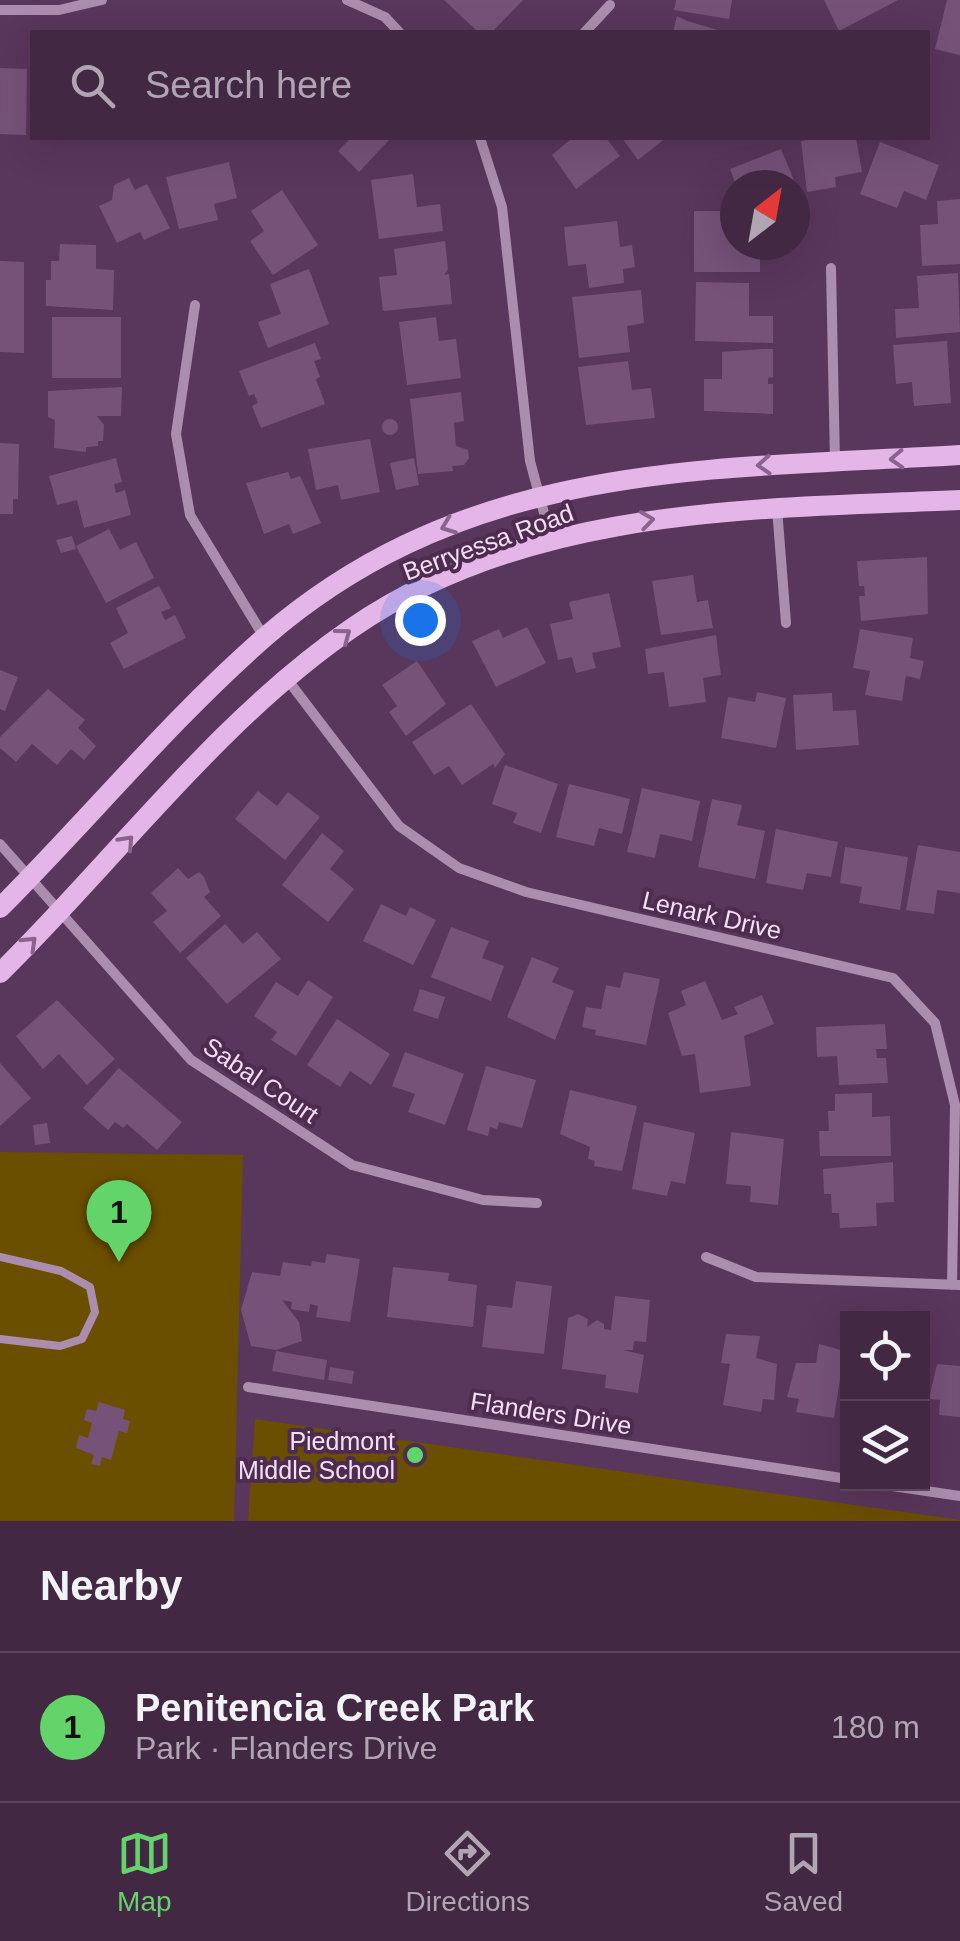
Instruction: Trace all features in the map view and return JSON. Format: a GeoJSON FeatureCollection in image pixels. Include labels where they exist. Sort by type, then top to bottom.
{"type":"FeatureCollection","features":[{"type":"Feature","properties":{"kind":"main road","name":"Berryessa Road"},"geometry":{"type":"LineString","coordinates":[[0,908],[166,733],[265,637],[326,589],[437,529],[540,493],[694,470],[960,455]]}},
{"type":"Feature","properties":{"kind":"main road","name":"Berryessa Road"},"geometry":{"type":"LineString","coordinates":[[0,973],[61,914],[242,720],[353,627],[405,598],[551,540],[624,523],[777,508],[960,500]]}},
{"type":"Feature","properties":{"kind":"street"},"geometry":{"type":"LineString","coordinates":[[0,10],[59,10],[102,0]]}},
{"type":"Feature","properties":{"kind":"street"},"geometry":{"type":"LineString","coordinates":[[346,0],[386,18],[397,30]]}},
{"type":"Feature","properties":{"kind":"street"},"geometry":{"type":"LineString","coordinates":[[587,30],[610,5]]}},
{"type":"Feature","properties":{"kind":"street"},"geometry":{"type":"LineString","coordinates":[[481,140],[502,207],[530,461],[551,540]]}},
{"type":"Feature","properties":{"kind":"street"},"geometry":{"type":"LineString","coordinates":[[831,268],[835,463]]}},
{"type":"Feature","properties":{"kind":"street"},"geometry":{"type":"LineString","coordinates":[[195,305],[176,434],[190,515],[265,637]]}},
{"type":"Feature","properties":{"kind":"street"},"geometry":{"type":"LineString","coordinates":[[777,508],[786,623]]}},
{"type":"Feature","properties":{"kind":"street","name":"Lenark Drive"},"geometry":{"type":"LineString","coordinates":[[287,679],[400,826],[459,868],[526,892],[893,978],[935,1023],[954,1105],[956,1285]]}},
{"type":"Feature","properties":{"kind":"street","name":"Sabal Court"},"geometry":{"type":"LineString","coordinates":[[0,844],[192,1060],[352,1164],[482,1200],[536,1204]]}},
{"type":"Feature","properties":{"kind":"street"},"geometry":{"type":"LineString","coordinates":[[706,1257],[756,1277],[956,1285]]}},
{"type":"Feature","properties":{"kind":"street","name":"Flanders Drive"},"geometry":{"type":"LineString","coordinates":[[248,1388],[840,1478]]}},
{"type":"Feature","properties":{"kind":"street"},"geometry":{"type":"LineString","coordinates":[[926,1491],[960,1496]]}},
{"type":"Feature","properties":{"kind":"lane"},"geometry":{"type":"LineString","coordinates":[[0,1257],[61,1271],[90,1287],[95,1312],[82,1339],[60,1346],[0,1339]]}},
{"type":"Feature","properties":{"kind":"shaded area"},"geometry":{"type":"Polygon","coordinates":[[[0,1152],[243,1155],[234,1521],[0,1521],[0,1152]]]}},
{"type":"Feature","properties":{"kind":"shaded area","name":"Piedmont Middle School"},"geometry":{"type":"Polygon","coordinates":[[[255,1419],[960,1520],[960,1521],[248,1521],[255,1419]]]}},
{"type":"Feature","properties":{"kind":"building"},"geometry":{"type":"Polygon","coordinates":[[[444,0],[523,0],[494,30],[476,30],[444,0]]]}},
{"type":"Feature","properties":{"kind":"building"},"geometry":{"type":"Polygon","coordinates":[[[676,0],[732,0],[729,19],[674,10],[676,0]]]}},
{"type":"Feature","properties":{"kind":"building"},"geometry":{"type":"Polygon","coordinates":[[[824,0],[898,0],[841,30],[824,0]]]}},
{"type":"Feature","properties":{"kind":"building"},"geometry":{"type":"Polygon","coordinates":[[[947,0],[960,0],[960,55],[935,49],[947,0]]]}},
{"type":"Feature","properties":{"kind":"building"},"geometry":{"type":"Polygon","coordinates":[[[677,16],[718,30],[674,30],[677,16]]]}},
{"type":"Feature","properties":{"kind":"building"},"geometry":{"type":"Polygon","coordinates":[[[0,68],[27,69],[26,135],[0,134],[0,68]]]}},
{"type":"Feature","properties":{"kind":"building"},"geometry":{"type":"Polygon","coordinates":[[[349,140],[389,140],[359,172],[338,151],[349,140]]]}},
{"type":"Feature","properties":{"kind":"building"},"geometry":{"type":"Polygon","coordinates":[[[570,140],[608,140],[620,156],[576,189],[552,155],[570,140]]]}},
{"type":"Feature","properties":{"kind":"building"},"geometry":{"type":"Polygon","coordinates":[[[623,140],[663,140],[638,160],[623,140]]]}},
{"type":"Feature","properties":{"kind":"building"},"geometry":{"type":"Polygon","coordinates":[[[856,140],[862,172],[835,177],[836,187],[810,191],[810,170],[804,170],[801,141],[856,140]]]}},
{"type":"Feature","properties":{"kind":"building"},"geometry":{"type":"Polygon","coordinates":[[[880,142],[939,165],[926,200],[904,191],[897,208],[860,194],[880,142]]]}},
{"type":"Feature","properties":{"kind":"building"},"geometry":{"type":"Polygon","coordinates":[[[781,149],[790,170],[730,170],[781,149]]]}},
{"type":"Feature","properties":{"kind":"building"},"geometry":{"type":"Polygon","coordinates":[[[229,162],[237,198],[214,204],[218,220],[179,229],[166,177],[229,162]]]}},
{"type":"Feature","properties":{"kind":"building"},"geometry":{"type":"Polygon","coordinates":[[[413,174],[417,207],[440,204],[443,231],[379,239],[371,180],[413,174]]]}},
{"type":"Feature","properties":{"kind":"building"},"geometry":{"type":"Polygon","coordinates":[[[129,178],[135,190],[147,184],[170,228],[144,240],[140,232],[117,243],[99,206],[112,200],[114,185],[129,178]]]}},
{"type":"Feature","properties":{"kind":"building"},"geometry":{"type":"Polygon","coordinates":[[[282,190],[318,245],[273,275],[250,241],[264,231],[251,211],[282,190]]]}},
{"type":"Feature","properties":{"kind":"building"},"geometry":{"type":"Polygon","coordinates":[[[960,199],[960,264],[922,266],[920,225],[938,224],[937,201],[960,199]]]}},
{"type":"Feature","properties":{"kind":"building"},"geometry":{"type":"Polygon","coordinates":[[[694,211],[720,211],[720,260],[760,260],[760,272],[694,272],[694,211]]]}},
{"type":"Feature","properties":{"kind":"building"},"geometry":{"type":"Polygon","coordinates":[[[617,221],[620,247],[632,245],[635,267],[623,269],[624,283],[589,288],[586,264],[568,266],[564,227],[617,221]]]}},
{"type":"Feature","properties":{"kind":"building"},"geometry":{"type":"Polygon","coordinates":[[[445,241],[448,269],[444,275],[449,274],[452,304],[383,311],[379,277],[397,275],[394,249],[445,241]]]}},
{"type":"Feature","properties":{"kind":"building"},"geometry":{"type":"Polygon","coordinates":[[[60,244],[96,245],[96,269],[114,270],[113,310],[46,306],[46,280],[51,280],[51,261],[59,261],[60,244]]]}},
{"type":"Feature","properties":{"kind":"building"},"geometry":{"type":"Polygon","coordinates":[[[0,261],[24,262],[24,353],[0,352],[0,261]]]}},
{"type":"Feature","properties":{"kind":"building"},"geometry":{"type":"Polygon","coordinates":[[[309,269],[329,324],[268,348],[258,322],[281,314],[270,284],[309,269]]]}},
{"type":"Feature","properties":{"kind":"building"},"geometry":{"type":"Polygon","coordinates":[[[958,273],[960,332],[896,338],[895,309],[919,308],[917,276],[958,273]]]}},
{"type":"Feature","properties":{"kind":"building"},"geometry":{"type":"Polygon","coordinates":[[[696,282],[749,283],[749,316],[773,316],[773,343],[695,341],[696,282]]]}},
{"type":"Feature","properties":{"kind":"building"},"geometry":{"type":"Polygon","coordinates":[[[641,290],[644,323],[627,326],[630,352],[579,358],[572,297],[641,290]]]}},
{"type":"Feature","properties":{"kind":"building"},"geometry":{"type":"Polygon","coordinates":[[[52,317],[121,317],[121,378],[52,378],[52,317]]]}},
{"type":"Feature","properties":{"kind":"building"},"geometry":{"type":"Polygon","coordinates":[[[436,317],[439,341],[456,339],[461,378],[407,385],[399,322],[436,317]]]}},
{"type":"Feature","properties":{"kind":"building"},"geometry":{"type":"Polygon","coordinates":[[[947,341],[951,403],[914,406],[912,382],[896,384],[893,345],[947,341]]]}},
{"type":"Feature","properties":{"kind":"building"},"geometry":{"type":"Polygon","coordinates":[[[315,343],[321,359],[314,361],[320,377],[316,379],[325,404],[261,428],[252,406],[258,403],[254,394],[249,396],[239,371],[315,343]]]}},
{"type":"Feature","properties":{"kind":"building"},"geometry":{"type":"Polygon","coordinates":[[[773,349],[773,377],[768,378],[768,384],[773,384],[773,414],[704,411],[704,379],[722,379],[722,352],[773,349]]]}},
{"type":"Feature","properties":{"kind":"building"},"geometry":{"type":"Polygon","coordinates":[[[628,361],[632,390],[651,388],[655,418],[586,425],[578,367],[628,361]]]}},
{"type":"Feature","properties":{"kind":"building"},"geometry":{"type":"Polygon","coordinates":[[[122,387],[121,416],[97,416],[104,425],[103,441],[98,441],[98,446],[86,447],[86,452],[54,448],[55,420],[48,417],[48,391],[122,387]]]}},
{"type":"Feature","properties":{"kind":"building"},"geometry":{"type":"Polygon","coordinates":[[[461,392],[464,421],[454,423],[456,446],[468,450],[469,458],[464,465],[452,466],[453,471],[418,474],[410,399],[461,392]]]}},
{"type":"Feature","properties":{"kind":"building"},"geometry":{"type":"Polygon","coordinates":[[[390,419],[398,427],[390,435],[382,427],[390,419]]]}},
{"type":"Feature","properties":{"kind":"building"},"geometry":{"type":"Polygon","coordinates":[[[370,439],[380,492],[341,500],[338,485],[316,490],[308,449],[370,439]]]}},
{"type":"Feature","properties":{"kind":"building"},"geometry":{"type":"Polygon","coordinates":[[[0,443],[19,444],[18,499],[13,499],[13,514],[0,514],[0,443]]]}},
{"type":"Feature","properties":{"kind":"building"},"geometry":{"type":"Polygon","coordinates":[[[116,458],[122,482],[114,484],[116,493],[125,490],[131,515],[84,528],[77,500],[57,505],[49,476],[116,458]]]}},
{"type":"Feature","properties":{"kind":"building"},"geometry":{"type":"Polygon","coordinates":[[[414,458],[419,485],[396,490],[390,463],[414,458]]]}},
{"type":"Feature","properties":{"kind":"building"},"geometry":{"type":"Polygon","coordinates":[[[288,472],[291,479],[300,476],[321,523],[293,534],[289,524],[264,534],[246,483],[288,472]]]}},
{"type":"Feature","properties":{"kind":"building"},"geometry":{"type":"Polygon","coordinates":[[[109,529],[120,550],[136,542],[154,578],[106,603],[76,546],[109,529]]]}},
{"type":"Feature","properties":{"kind":"building"},"geometry":{"type":"Polygon","coordinates":[[[72,536],[76,549],[61,553],[56,540],[72,536]]]}},
{"type":"Feature","properties":{"kind":"building"},"geometry":{"type":"Polygon","coordinates":[[[927,557],[928,614],[861,621],[859,596],[865,596],[864,586],[859,586],[857,561],[927,557]]]}},
{"type":"Feature","properties":{"kind":"building"},"geometry":{"type":"Polygon","coordinates":[[[693,575],[697,602],[708,600],[713,628],[661,635],[652,581],[693,575]]]}},
{"type":"Feature","properties":{"kind":"building"},"geometry":{"type":"Polygon","coordinates":[[[159,586],[171,608],[161,612],[165,620],[175,615],[186,638],[124,669],[110,643],[128,633],[116,608],[159,586]]]}},
{"type":"Feature","properties":{"kind":"building"},"geometry":{"type":"Polygon","coordinates":[[[609,593],[621,647],[592,653],[596,668],[576,673],[572,657],[558,660],[550,624],[573,619],[569,602],[609,593]]]}},
{"type":"Feature","properties":{"kind":"building"},"geometry":{"type":"Polygon","coordinates":[[[527,627],[546,663],[496,687],[472,641],[499,629],[503,638],[527,627]]]}},
{"type":"Feature","properties":{"kind":"building"},"geometry":{"type":"Polygon","coordinates":[[[860,629],[913,638],[910,658],[924,661],[920,679],[906,676],[902,701],[865,695],[870,671],[853,668],[860,629]]]}},
{"type":"Feature","properties":{"kind":"building"},"geometry":{"type":"Polygon","coordinates":[[[716,635],[721,675],[703,678],[706,702],[669,707],[664,672],[648,674],[645,649],[716,635]]]}},
{"type":"Feature","properties":{"kind":"building"},"geometry":{"type":"Polygon","coordinates":[[[417,661],[446,704],[406,736],[389,712],[397,706],[382,685],[417,661]]]}},
{"type":"Feature","properties":{"kind":"building"},"geometry":{"type":"Polygon","coordinates":[[[0,670],[18,677],[5,711],[0,709],[0,670]]]}},
{"type":"Feature","properties":{"kind":"building"},"geometry":{"type":"Polygon","coordinates":[[[48,689],[85,720],[78,728],[96,746],[84,760],[71,749],[57,765],[32,744],[16,762],[0,748],[0,737],[48,689]]]}},
{"type":"Feature","properties":{"kind":"building"},"geometry":{"type":"Polygon","coordinates":[[[757,692],[786,698],[776,748],[721,738],[728,697],[755,702],[757,692]]]}},
{"type":"Feature","properties":{"kind":"building"},"geometry":{"type":"Polygon","coordinates":[[[832,693],[833,711],[856,710],[859,745],[796,750],[793,695],[832,693]]]}},
{"type":"Feature","properties":{"kind":"building"},"geometry":{"type":"Polygon","coordinates":[[[471,704],[505,754],[495,768],[493,764],[462,785],[449,766],[434,775],[412,742],[471,704]]]}},
{"type":"Feature","properties":{"kind":"building"},"geometry":{"type":"Polygon","coordinates":[[[505,765],[558,784],[541,833],[513,823],[517,813],[492,804],[505,765]]]}},
{"type":"Feature","properties":{"kind":"building"},"geometry":{"type":"Polygon","coordinates":[[[569,784],[630,799],[622,834],[599,828],[594,846],[556,837],[569,784]]]}},
{"type":"Feature","properties":{"kind":"building"},"geometry":{"type":"Polygon","coordinates":[[[642,788],[700,801],[692,841],[660,834],[655,858],[627,852],[642,788]]]}},
{"type":"Feature","properties":{"kind":"building"},"geometry":{"type":"Polygon","coordinates":[[[258,791],[277,806],[288,792],[320,817],[285,860],[235,819],[258,791]]]}},
{"type":"Feature","properties":{"kind":"building"},"geometry":{"type":"Polygon","coordinates":[[[712,799],[742,805],[737,825],[765,831],[755,879],[698,867],[712,799]]]}},
{"type":"Feature","properties":{"kind":"building"},"geometry":{"type":"Polygon","coordinates":[[[776,829],[838,842],[831,877],[807,873],[803,890],[766,883],[776,829]]]}},
{"type":"Feature","properties":{"kind":"building"},"geometry":{"type":"Polygon","coordinates":[[[322,833],[344,851],[330,869],[354,889],[328,922],[282,885],[322,833]]]}},
{"type":"Feature","properties":{"kind":"building"},"geometry":{"type":"Polygon","coordinates":[[[918,845],[960,852],[960,893],[937,890],[934,914],[906,910],[918,845]]]}},
{"type":"Feature","properties":{"kind":"building"},"geometry":{"type":"Polygon","coordinates":[[[845,847],[908,857],[900,910],[859,903],[862,887],[840,883],[845,847]]]}},
{"type":"Feature","properties":{"kind":"building"},"geometry":{"type":"Polygon","coordinates":[[[178,868],[188,879],[199,872],[204,877],[210,892],[204,897],[221,916],[180,953],[153,922],[167,911],[151,893],[178,868]]]}},
{"type":"Feature","properties":{"kind":"building"},"geometry":{"type":"Polygon","coordinates":[[[381,904],[406,916],[410,907],[436,920],[413,965],[363,941],[381,904]]]}},
{"type":"Feature","properties":{"kind":"building"},"geometry":{"type":"Polygon","coordinates":[[[225,924],[243,944],[257,932],[281,959],[227,1004],[186,958],[225,924]]]}},
{"type":"Feature","properties":{"kind":"building"},"geometry":{"type":"Polygon","coordinates":[[[451,927],[489,941],[482,958],[504,966],[491,1001],[431,977],[451,927]]]}},
{"type":"Feature","properties":{"kind":"building"},"geometry":{"type":"Polygon","coordinates":[[[532,957],[559,968],[552,982],[574,991],[555,1040],[507,1017],[532,957]]]}},
{"type":"Feature","properties":{"kind":"building"},"geometry":{"type":"Polygon","coordinates":[[[624,972],[660,979],[646,1045],[595,1035],[596,1030],[582,1027],[586,1007],[601,1009],[606,985],[620,988],[624,972]]]}},
{"type":"Feature","properties":{"kind":"building"},"geometry":{"type":"Polygon","coordinates":[[[308,980],[333,997],[296,1056],[271,1040],[277,1032],[254,1016],[276,982],[298,996],[308,980]]]}},
{"type":"Feature","properties":{"kind":"building"},"geometry":{"type":"Polygon","coordinates":[[[705,981],[722,1020],[738,1014],[734,1007],[762,995],[774,1024],[744,1036],[751,1086],[700,1093],[695,1054],[682,1056],[668,1013],[686,1005],[681,991],[705,981]]]}},
{"type":"Feature","properties":{"kind":"building"},"geometry":{"type":"Polygon","coordinates":[[[420,989],[445,997],[438,1019],[413,1011],[420,989]]]}},
{"type":"Feature","properties":{"kind":"building"},"geometry":{"type":"Polygon","coordinates":[[[57,1000],[115,1059],[87,1085],[59,1054],[43,1069],[16,1036],[57,1000]]]}},
{"type":"Feature","properties":{"kind":"building"},"geometry":{"type":"Polygon","coordinates":[[[337,1019],[390,1054],[371,1085],[350,1071],[340,1087],[307,1065],[337,1019]]]}},
{"type":"Feature","properties":{"kind":"building"},"geometry":{"type":"Polygon","coordinates":[[[885,1024],[887,1049],[876,1049],[877,1058],[886,1058],[888,1083],[839,1085],[837,1056],[817,1057],[816,1027],[885,1024]]]}},
{"type":"Feature","properties":{"kind":"building"},"geometry":{"type":"Polygon","coordinates":[[[405,1052],[464,1074],[445,1125],[408,1112],[415,1094],[392,1086],[405,1052]]]}},
{"type":"Feature","properties":{"kind":"building"},"geometry":{"type":"Polygon","coordinates":[[[0,1063],[31,1098],[0,1126],[0,1063]]]}},
{"type":"Feature","properties":{"kind":"building"},"geometry":{"type":"Polygon","coordinates":[[[486,1066],[536,1080],[522,1128],[499,1122],[497,1129],[490,1127],[488,1136],[467,1130],[486,1066]]]}},
{"type":"Feature","properties":{"kind":"building"},"geometry":{"type":"Polygon","coordinates":[[[119,1068],[182,1122],[157,1150],[127,1124],[123,1128],[115,1122],[108,1130],[83,1108],[119,1068]]]}},
{"type":"Feature","properties":{"kind":"building"},"geometry":{"type":"Polygon","coordinates":[[[570,1090],[637,1106],[622,1171],[594,1166],[595,1161],[588,1159],[590,1147],[560,1134],[570,1090]]]}},
{"type":"Feature","properties":{"kind":"building"},"geometry":{"type":"Polygon","coordinates":[[[872,1093],[872,1117],[890,1116],[891,1156],[820,1156],[819,1131],[829,1131],[828,1111],[835,1111],[835,1094],[872,1093]]]}},
{"type":"Feature","properties":{"kind":"building"},"geometry":{"type":"Polygon","coordinates":[[[644,1122],[695,1133],[685,1184],[671,1181],[667,1196],[632,1189],[644,1122]]]}},
{"type":"Feature","properties":{"kind":"building"},"geometry":{"type":"Polygon","coordinates":[[[47,1123],[50,1143],[35,1145],[33,1125],[47,1123]]]}},
{"type":"Feature","properties":{"kind":"building"},"geometry":{"type":"Polygon","coordinates":[[[731,1132],[784,1139],[778,1205],[750,1202],[751,1186],[726,1184],[731,1132]]]}},
{"type":"Feature","properties":{"kind":"building"},"geometry":{"type":"Polygon","coordinates":[[[893,1162],[894,1202],[876,1203],[877,1226],[840,1228],[839,1213],[832,1213],[831,1194],[824,1194],[823,1169],[893,1162]]]}},
{"type":"Feature","properties":{"kind":"building"},"geometry":{"type":"Polygon","coordinates":[[[327,1254],[360,1259],[350,1322],[316,1317],[318,1306],[310,1304],[309,1312],[291,1309],[292,1302],[282,1300],[299,1322],[302,1341],[276,1350],[251,1346],[241,1310],[252,1272],[280,1276],[283,1262],[311,1266],[312,1261],[325,1263],[327,1254]]]}},
{"type":"Feature","properties":{"kind":"building"},"geometry":{"type":"Polygon","coordinates":[[[393,1267],[449,1273],[448,1281],[477,1285],[473,1327],[387,1317],[393,1267]]]}},
{"type":"Feature","properties":{"kind":"building"},"geometry":{"type":"Polygon","coordinates":[[[516,1281],[552,1286],[544,1354],[482,1347],[487,1305],[512,1308],[516,1281]]]}},
{"type":"Feature","properties":{"kind":"building"},"geometry":{"type":"Polygon","coordinates":[[[615,1296],[650,1300],[646,1342],[634,1341],[633,1350],[623,1350],[644,1355],[638,1393],[605,1388],[606,1375],[562,1369],[568,1318],[578,1314],[588,1319],[587,1327],[597,1320],[604,1324],[604,1329],[611,1330],[615,1296]]]}},
{"type":"Feature","properties":{"kind":"building"},"geometry":{"type":"Polygon","coordinates":[[[726,1334],[760,1336],[756,1358],[777,1364],[774,1400],[763,1399],[761,1412],[723,1405],[730,1364],[721,1363],[726,1334]]]}},
{"type":"Feature","properties":{"kind":"building"},"geometry":{"type":"Polygon","coordinates":[[[819,1344],[840,1350],[834,1418],[796,1412],[799,1399],[787,1397],[796,1363],[816,1363],[819,1344]]]}},
{"type":"Feature","properties":{"kind":"building"},"geometry":{"type":"Polygon","coordinates":[[[276,1351],[327,1360],[324,1380],[272,1371],[276,1351]]]}},
{"type":"Feature","properties":{"kind":"building"},"geometry":{"type":"Polygon","coordinates":[[[937,1364],[960,1366],[960,1417],[939,1415],[940,1400],[930,1399],[937,1364]]]}},
{"type":"Feature","properties":{"kind":"building"},"geometry":{"type":"Polygon","coordinates":[[[330,1367],[354,1371],[352,1384],[328,1380],[330,1367]]]}},
{"type":"Feature","properties":{"kind":"building"},"geometry":{"type":"Polygon","coordinates":[[[99,1402],[125,1410],[123,1419],[130,1421],[127,1433],[119,1431],[111,1460],[102,1457],[100,1466],[91,1464],[94,1455],[76,1448],[79,1435],[88,1438],[92,1423],[84,1420],[87,1409],[96,1411],[99,1402]]]}},
{"type":"Feature","properties":{"kind":"place","name":"Penitencia Creek Park"},"geometry":{"type":"Point","coordinates":[119,1262]}},
{"type":"Feature","properties":{"kind":"place","name":"Piedmont Middle School"},"geometry":{"type":"Point","coordinates":[415,1455]}}]}
